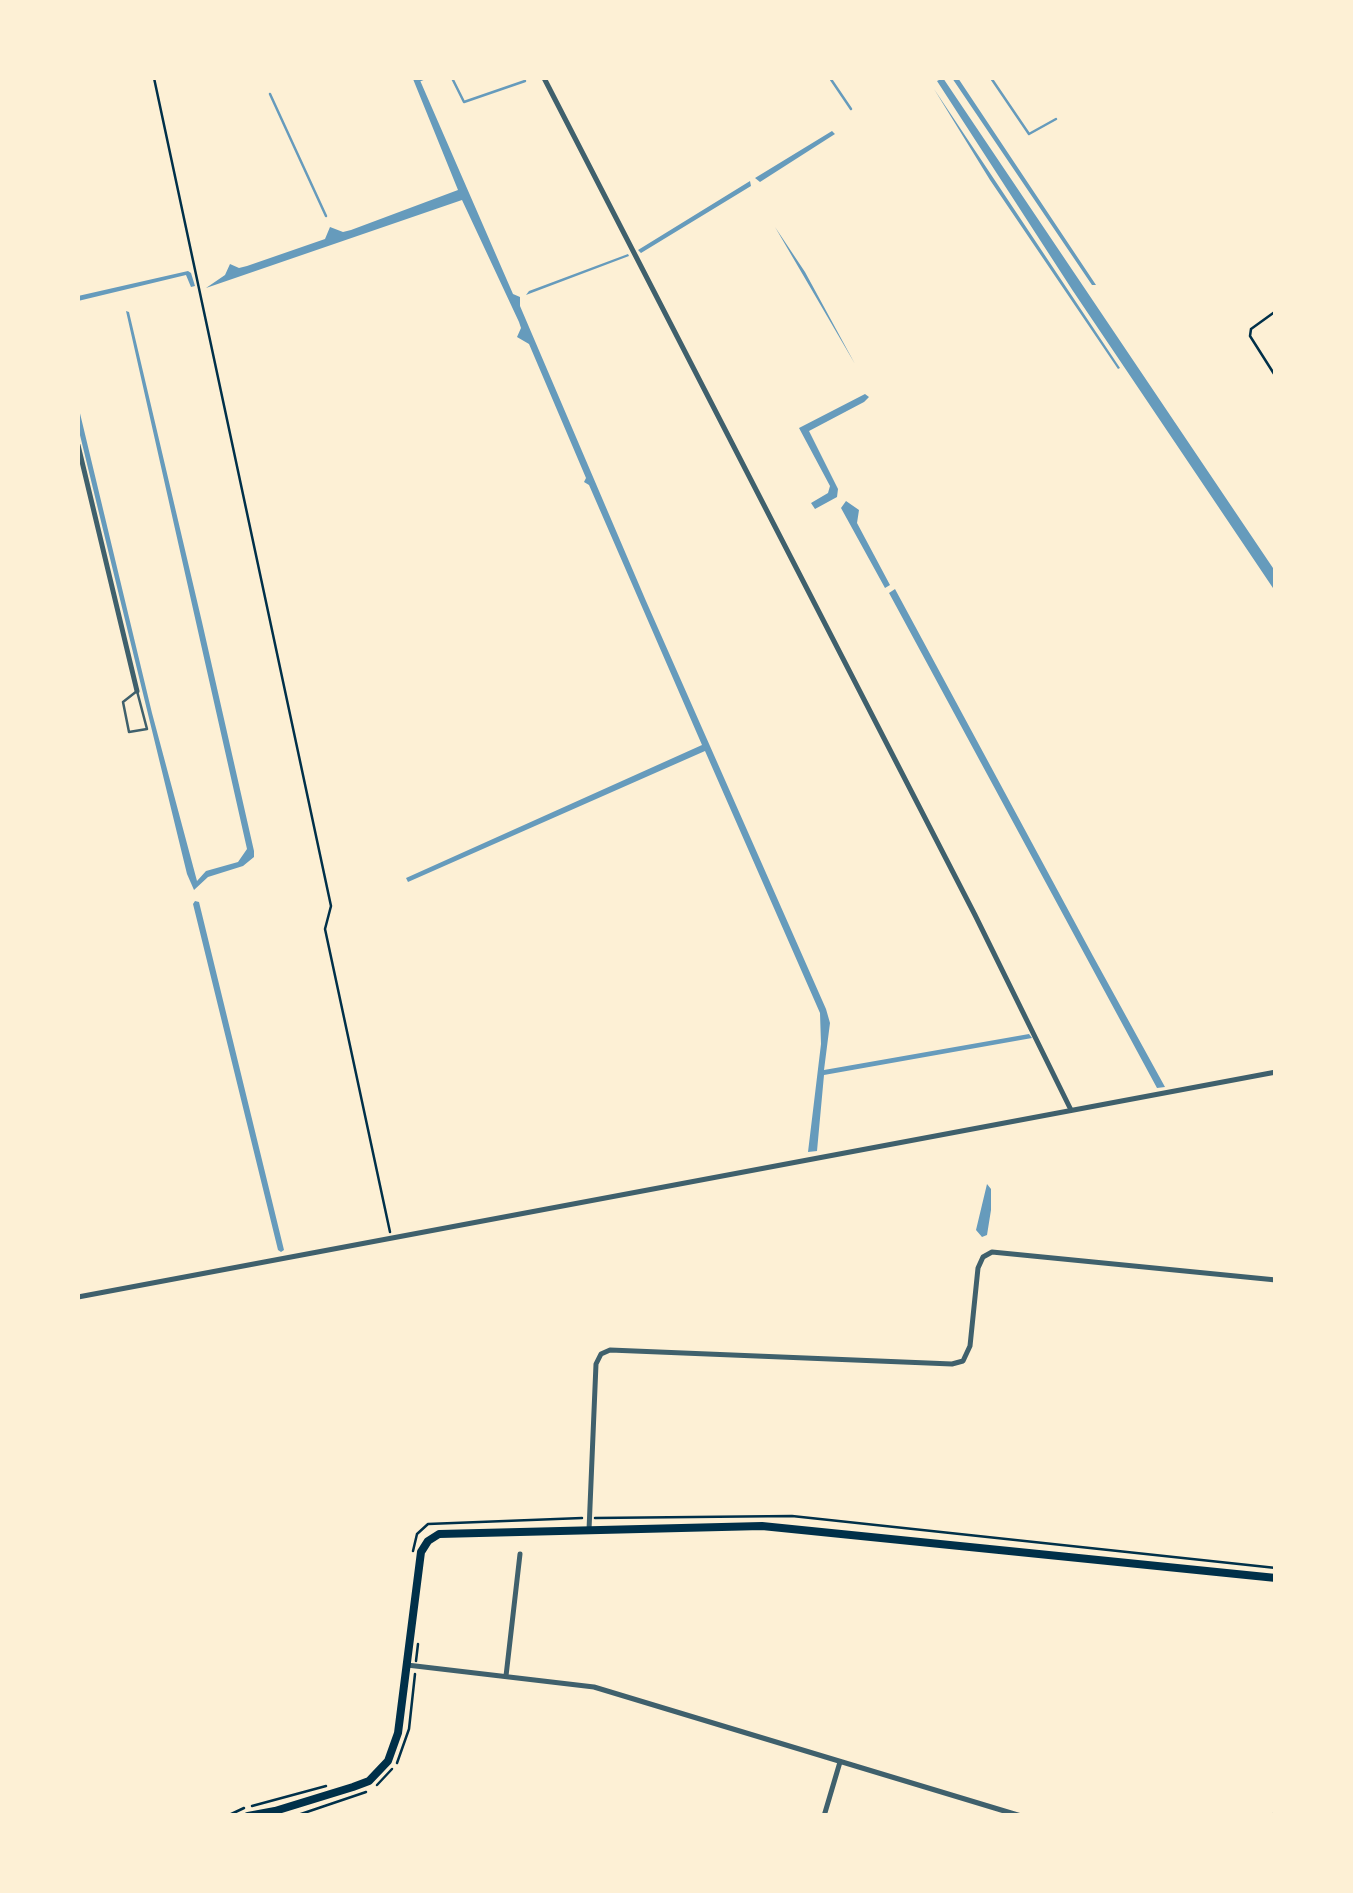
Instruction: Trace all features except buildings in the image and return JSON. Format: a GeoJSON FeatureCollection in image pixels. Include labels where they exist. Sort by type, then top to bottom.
{"type":"FeatureCollection","features":[{"type":"Feature","properties":{"kind":"main road"},"geometry":{"type":"LineString","coordinates":[[248,1816],[271,1813],[353,1787],[383,1768],[397,1741],[412,1665],[420,1559],[430,1539],[444,1533],[762,1526],[1276,1578]]}},
{"type":"Feature","properties":{"kind":"street"},"geometry":{"type":"LineString","coordinates":[[544,78],[1071,1110]]}},
{"type":"Feature","properties":{"kind":"street"},"geometry":{"type":"LineString","coordinates":[[78,446],[137,692]]}},
{"type":"Feature","properties":{"kind":"street"},"geometry":{"type":"LineString","coordinates":[[78,1296],[1276,1072]]}},
{"type":"Feature","properties":{"kind":"street"},"geometry":{"type":"LineString","coordinates":[[589,1530],[596,1364],[601,1354],[610,1350],[952,1364],[963,1360],[970,1346],[978,1268],[983,1257],[992,1252],[1276,1280]]}},
{"type":"Feature","properties":{"kind":"street"},"geometry":{"type":"LineString","coordinates":[[506,1676],[520,1554]]}},
{"type":"Feature","properties":{"kind":"street"},"geometry":{"type":"LineString","coordinates":[[412,1665],[609,1691],[1021,1816]]}},
{"type":"Feature","properties":{"kind":"street"},"geometry":{"type":"LineString","coordinates":[[824,1816],[840,1762]]}},
{"type":"Feature","properties":{"kind":"lane"},"geometry":{"type":"LineString","coordinates":[[137,692],[147,729],[129,732],[123,702],[137,692]]}},
{"type":"Feature","properties":{"kind":"path"},"geometry":{"type":"LineString","coordinates":[[154,78],[331,906],[325,928],[391,1238]]}},
{"type":"Feature","properties":{"kind":"path"},"geometry":{"type":"LineString","coordinates":[[1276,310],[1251,329],[1250,336],[1276,376]]}},
{"type":"Feature","properties":{"kind":"path"},"geometry":{"type":"LineString","coordinates":[[411,1562],[415,1538],[428,1524],[792,1516],[1276,1568]]}},
{"type":"Feature","properties":{"kind":"path"},"geometry":{"type":"LineString","coordinates":[[295,1816],[371,1789],[399,1760],[409,1728],[412,1665],[419,1632]]}},
{"type":"Feature","properties":{"kind":"path"},"geometry":{"type":"LineString","coordinates":[[227,1816],[336,1784]]}},
{"type":"Feature","properties":{"kind":"path"},"geometry":{"type":"LineString","coordinates":[[316,1809],[319,1815]]}},
{"type":"Feature","properties":{"kind":"water"},"geometry":{"type":"Polygon","coordinates":[[[419,78],[513,294],[520,297],[520,306],[646,601],[826,1009],[830,1023],[824,1070],[1029,1034],[1032,1038],[824,1075],[817,1151],[808,1152],[821,1044],[820,1013],[705,751],[408,882],[406,878],[702,745],[589,485],[584,482],[586,478],[529,344],[517,337],[519,322],[462,200],[206,288],[225,275],[230,264],[247,266],[325,239],[330,227],[343,232],[351,230],[458,190],[413,79],[419,78]]]}},
{"type":"Feature","properties":{"kind":"water"},"geometry":{"type":"Polygon","coordinates":[[[943,78],[1275,571],[1275,591],[937,81],[943,78]]]}},
{"type":"Feature","properties":{"kind":"water"},"geometry":{"type":"Polygon","coordinates":[[[952,78],[958,78],[1096,285],[1092,285],[952,78]]]}},
{"type":"Feature","properties":{"kind":"water"},"geometry":{"type":"Polygon","coordinates":[[[934,89],[1120,368],[990,180],[934,89]]]}},
{"type":"Feature","properties":{"kind":"water"},"geometry":{"type":"Polygon","coordinates":[[[832,131],[835,134],[760,182],[755,178],[832,131]]]}},
{"type":"Feature","properties":{"kind":"water"},"geometry":{"type":"Polygon","coordinates":[[[750,181],[751,186],[641,253],[638,250],[750,181]]]}},
{"type":"Feature","properties":{"kind":"water"},"geometry":{"type":"Polygon","coordinates":[[[775,227],[805,272],[855,364],[827,316],[775,227]]]}},
{"type":"Feature","properties":{"kind":"water"},"geometry":{"type":"Polygon","coordinates":[[[629,256],[526,295],[529,291],[629,256]]]}},
{"type":"Feature","properties":{"kind":"water"},"geometry":{"type":"Polygon","coordinates":[[[188,271],[195,286],[191,287],[186,275],[78,301],[78,296],[188,271]]]}},
{"type":"Feature","properties":{"kind":"water"},"geometry":{"type":"Polygon","coordinates":[[[126,311],[254,851],[254,857],[243,866],[208,877],[194,890],[78,427],[78,405],[197,881],[206,871],[238,862],[247,849],[126,311]]]}},
{"type":"Feature","properties":{"kind":"water"},"geometry":{"type":"Polygon","coordinates":[[[865,394],[869,397],[864,402],[809,431],[838,489],[837,497],[815,509],[811,503],[828,493],[830,486],[799,428],[865,394]]]}},
{"type":"Feature","properties":{"kind":"water"},"geometry":{"type":"Polygon","coordinates":[[[846,501],[859,510],[857,523],[890,585],[885,588],[841,508],[846,501]]]}},
{"type":"Feature","properties":{"kind":"water"},"geometry":{"type":"Polygon","coordinates":[[[895,589],[1165,1087],[1157,1088],[889,593],[895,589]]]}},
{"type":"Feature","properties":{"kind":"water"},"geometry":{"type":"Polygon","coordinates":[[[199,902],[284,1250],[281,1252],[193,904],[199,902]]]}},
{"type":"Feature","properties":{"kind":"water"},"geometry":{"type":"Polygon","coordinates":[[[987,1184],[991,1189],[991,1210],[987,1235],[982,1237],[976,1230],[987,1184]]]}},
{"type":"Feature","properties":{"kind":"waterway"},"geometry":{"type":"LineString","coordinates":[[420,80],[425,78]]}},
{"type":"Feature","properties":{"kind":"waterway"},"geometry":{"type":"LineString","coordinates":[[452,78],[464,102],[525,81]]}},
{"type":"Feature","properties":{"kind":"waterway"},"geometry":{"type":"LineString","coordinates":[[830,78],[851,109]]}},
{"type":"Feature","properties":{"kind":"waterway"},"geometry":{"type":"LineString","coordinates":[[991,78],[1029,134],[1056,119]]}},
{"type":"Feature","properties":{"kind":"waterway"},"geometry":{"type":"LineString","coordinates":[[270,94],[326,216]]}}]}
